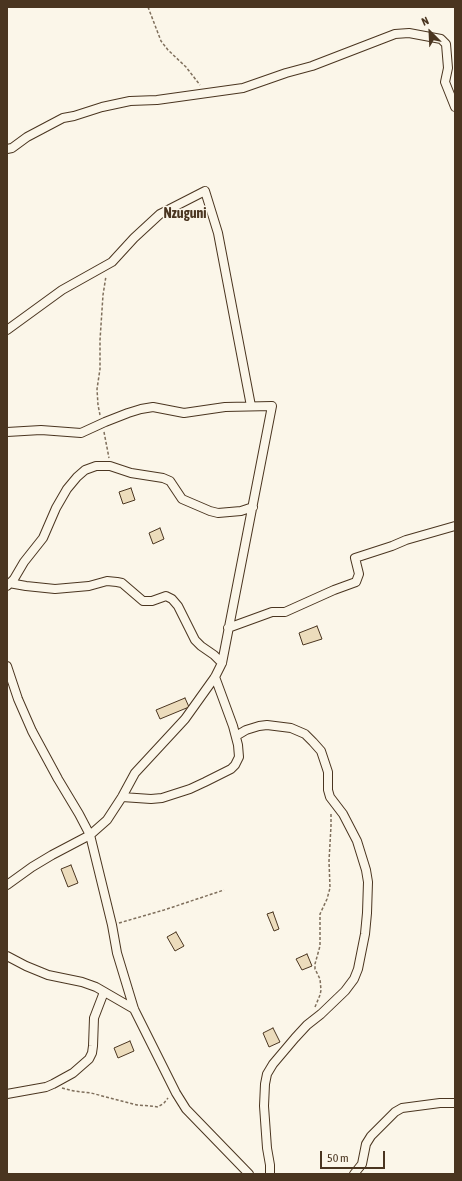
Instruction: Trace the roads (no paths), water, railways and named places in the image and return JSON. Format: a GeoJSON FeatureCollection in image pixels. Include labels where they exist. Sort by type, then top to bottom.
{"type":"FeatureCollection","features":[{"type":"Feature","properties":{"kind":"street"},"geometry":{"type":"LineString","coordinates":[[7,149],[12,148],[27,137],[63,118],[102,107],[130,102],[157,100],[243,88],[286,73],[312,66],[395,34],[409,33],[441,39],[446,44],[448,68],[445,82],[455,107]]}},
{"type":"Feature","properties":{"kind":"street"},"geometry":{"type":"LineString","coordinates":[[7,330],[62,290],[108,265],[116,259],[134,238],[160,214],[205,191],[218,233],[251,406]]}},
{"type":"Feature","properties":{"kind":"street"},"geometry":{"type":"LineString","coordinates":[[7,432],[41,430],[81,433],[128,413],[152,407],[184,413],[214,408],[272,406],[222,663],[215,677],[185,719],[135,773],[107,820],[90,835],[32,867],[7,885]]}},
{"type":"Feature","properties":{"kind":"street"},"geometry":{"type":"LineString","coordinates":[[8,584],[43,538],[56,508],[67,489],[76,477],[85,470],[96,466],[110,466],[138,475],[163,478],[170,481],[182,499],[210,511],[218,513],[241,511],[253,507]]}},
{"type":"Feature","properties":{"kind":"street"},"geometry":{"type":"LineString","coordinates":[[228,628],[272,612],[285,612],[356,582],[359,574],[354,558],[406,540],[455,526]]}},
{"type":"Feature","properties":{"kind":"street"},"geometry":{"type":"LineString","coordinates":[[8,584],[55,588],[89,586],[106,581],[122,583],[143,601],[152,601],[166,596],[172,599],[178,606],[195,640],[222,663]]}},
{"type":"Feature","properties":{"kind":"street"},"geometry":{"type":"LineString","coordinates":[[7,666],[18,699],[32,731],[90,835],[112,925],[117,953],[134,1009],[173,1087],[186,1109],[249,1174]]}},
{"type":"Feature","properties":{"kind":"street"},"geometry":{"type":"LineString","coordinates":[[122,797],[151,799],[162,798],[190,789],[231,769],[238,761],[239,753],[236,736],[215,677]]}},
{"type":"Feature","properties":{"kind":"street"},"geometry":{"type":"LineString","coordinates":[[236,736],[246,730],[267,725],[291,728],[305,734],[313,742],[320,752],[328,772],[328,790],[330,797],[343,814],[357,841],[368,882],[365,934],[358,969],[354,979],[345,990],[295,1038],[273,1064],[268,1074],[265,1084],[264,1106],[270,1174]]}},
{"type":"Feature","properties":{"kind":"street"},"geometry":{"type":"LineString","coordinates":[[7,956],[48,975],[82,982],[104,992],[134,1009]]}},
{"type":"Feature","properties":{"kind":"street"},"geometry":{"type":"LineString","coordinates":[[7,1094],[46,1087],[72,1073],[89,1059],[93,1046],[94,1018],[104,992]]}},
{"type":"Feature","properties":{"kind":"street"},"geometry":{"type":"LineString","coordinates":[[354,1174],[362,1164],[368,1140],[395,1112],[402,1108],[440,1103],[455,1103]]}},
{"type":"Feature","properties":{"kind":"district","name":"Nzuguni"},"geometry":{"type":"Point","coordinates":[185,214]}}]}
